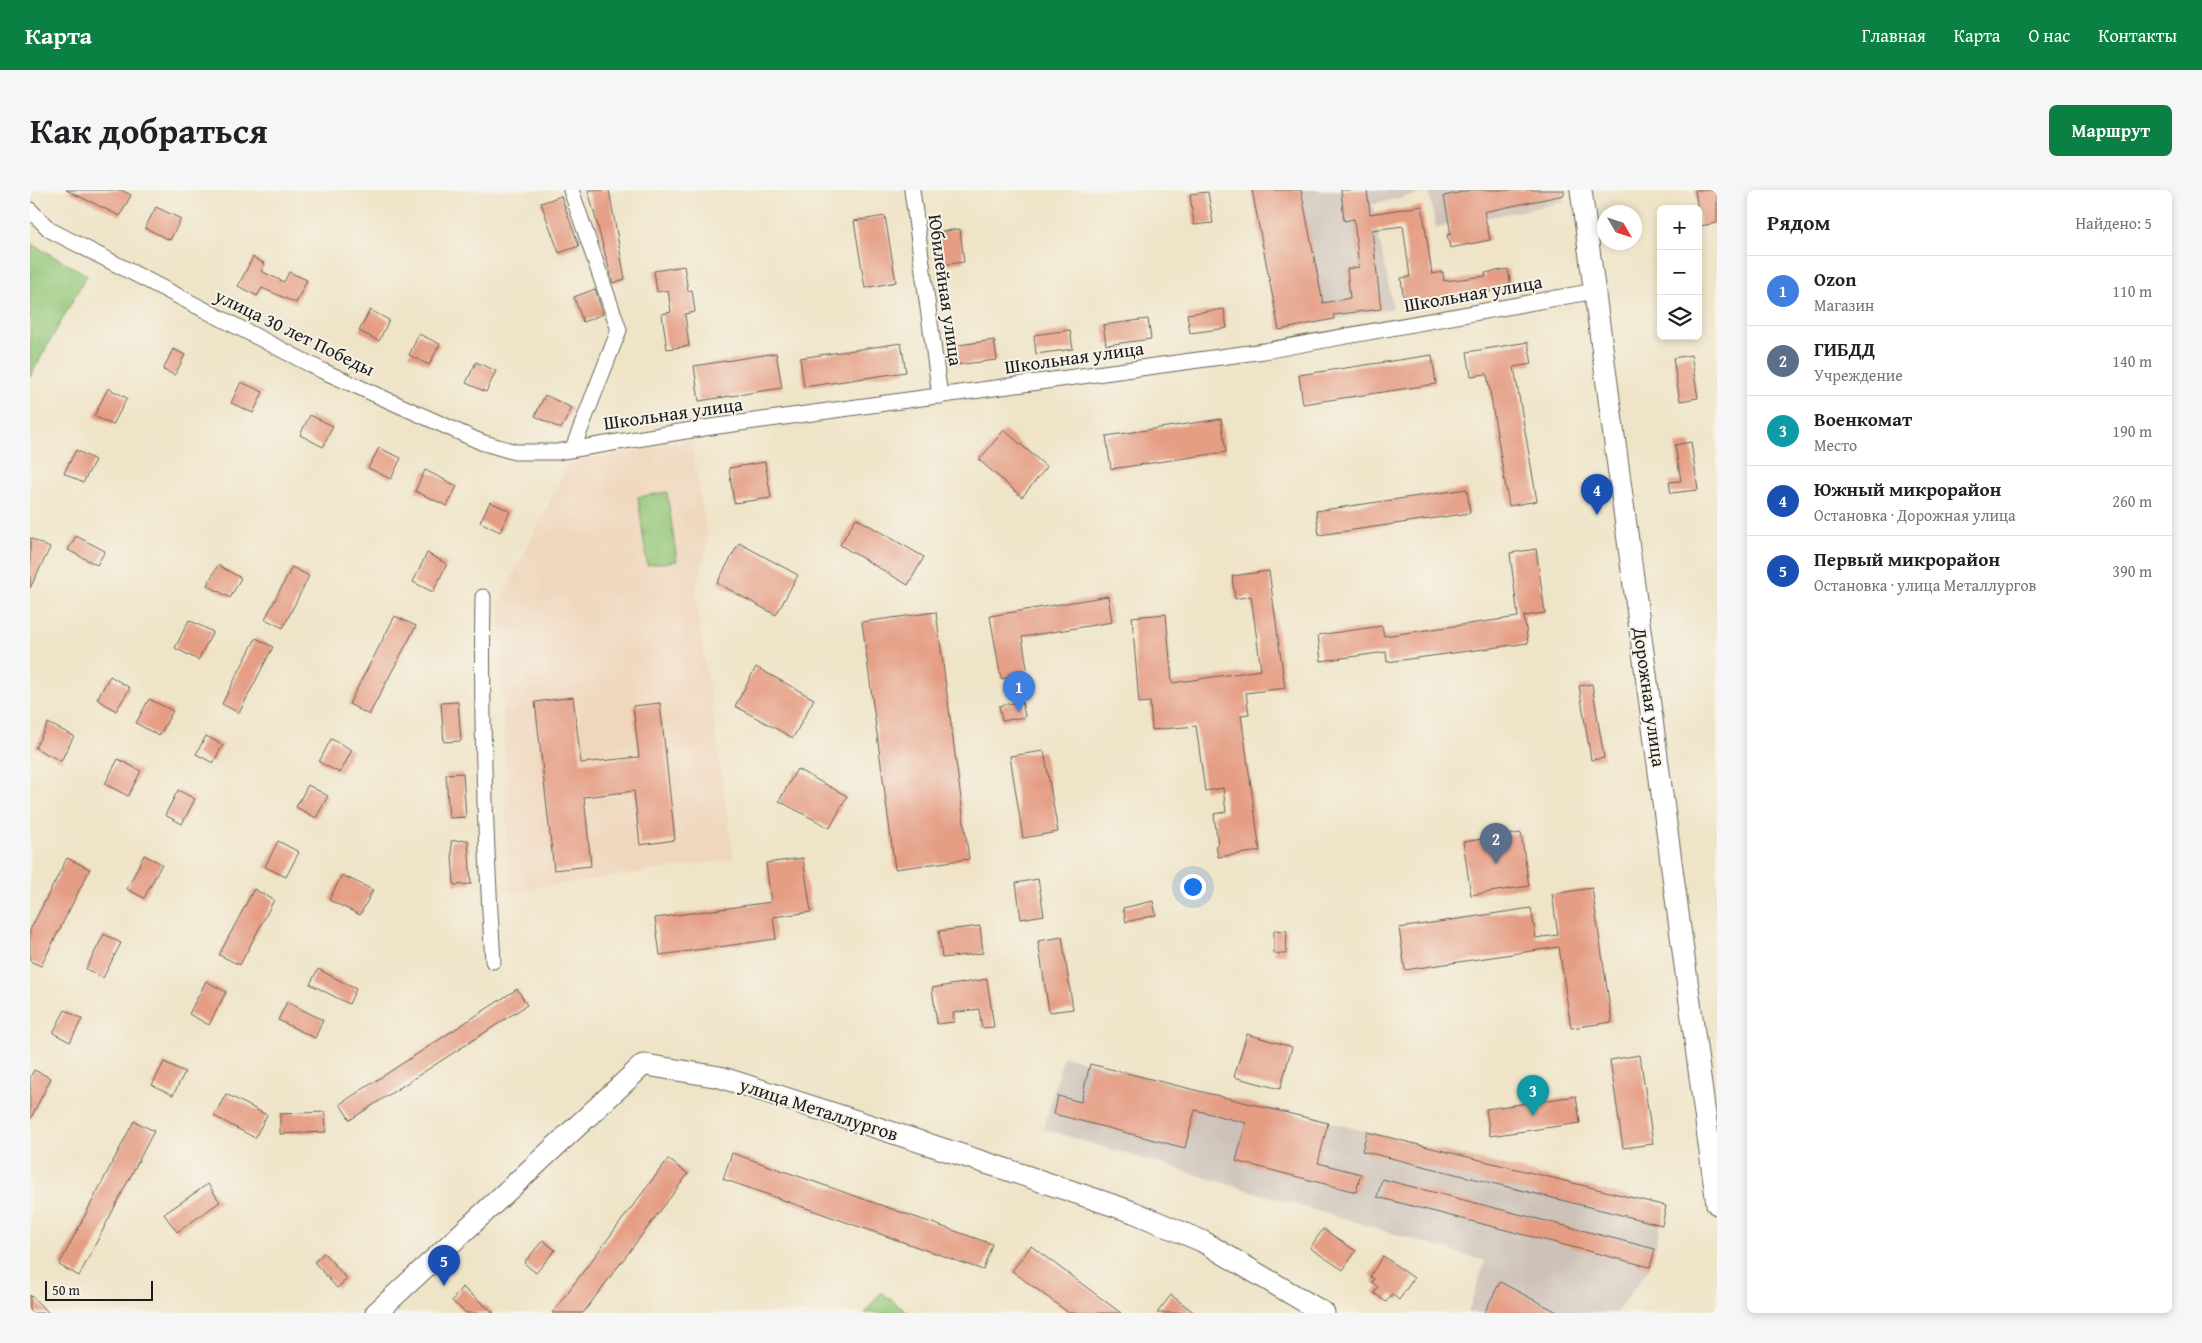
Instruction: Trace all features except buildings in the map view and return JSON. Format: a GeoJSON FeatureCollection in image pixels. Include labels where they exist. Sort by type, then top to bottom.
{"type":"FeatureCollection","features":[{"type":"Feature","properties":{"kind":"street"},"geometry":{"type":"LineString","coordinates":[[570,190],[618,330],[573,448]]}},
{"type":"Feature","properties":{"kind":"street","name":"Юбилейная улица"},"geometry":{"type":"LineString","coordinates":[[912,190],[940,396]]}},
{"type":"Feature","properties":{"kind":"street","name":"Дорожная улица"},"geometry":{"type":"LineString","coordinates":[[1581,190],[1710,1099],[1717,1204]]}},
{"type":"Feature","properties":{"kind":"street","name":"улица 30 лет Победы"},"geometry":{"type":"LineString","coordinates":[[30,210],[50,230],[323,371],[481,442],[515,452],[557,452]]}},
{"type":"Feature","properties":{"kind":"street","name":"Школьная улица"},"geometry":{"type":"LineString","coordinates":[[557,452],[704,428],[1264,351],[1595,291]]}},
{"type":"Feature","properties":{"kind":"street"},"geometry":{"type":"LineString","coordinates":[[483,597],[481,698],[484,814],[493,961]]}},
{"type":"Feature","properties":{"kind":"street","name":"улица Металлургов"},"geometry":{"type":"LineString","coordinates":[[376,1313],[642,1065],[720,1078],[1133,1212],[1202,1242],[1324,1313]]}},
{"type":"Feature","properties":{"kind":"shaded area"},"geometry":{"type":"Polygon","coordinates":[[[1251,190],[1563,190],[1565,202],[1436,228],[1429,192],[1372,204],[1393,308],[1279,330],[1251,190]]]}},
{"type":"Feature","properties":{"kind":"shaded area"},"geometry":{"type":"Polygon","coordinates":[[[691,440],[708,544],[695,592],[734,859],[509,892],[499,604],[569,463],[691,440]]]}},
{"type":"Feature","properties":{"kind":"shaded area"},"geometry":{"type":"Polygon","coordinates":[[[1063,1056],[1666,1206],[1650,1267],[1616,1313],[1468,1313],[1485,1261],[1044,1129],[1063,1056]]]}},
{"type":"Feature","properties":{"kind":"green space"},"geometry":{"type":"Polygon","coordinates":[[[30,243],[87,275],[30,377],[30,243]]]}},
{"type":"Feature","properties":{"kind":"green space"},"geometry":{"type":"Polygon","coordinates":[[[667,492],[677,561],[647,565],[638,497],[667,492]]]}},
{"type":"Feature","properties":{"kind":"green space"},"geometry":{"type":"Polygon","coordinates":[[[881,1292],[908,1313],[865,1313],[881,1292]]]}},
{"type":"Feature","properties":{"kind":"place","name":"Южный микрорайон"},"geometry":{"type":"Point","coordinates":[1597,515]}},
{"type":"Feature","properties":{"kind":"place","name":"Ozon"},"geometry":{"type":"Point","coordinates":[1019,712]}},
{"type":"Feature","properties":{"kind":"place","name":"ГИБДД"},"geometry":{"type":"Point","coordinates":[1496,864]}},
{"type":"Feature","properties":{"kind":"place","name":"Военкомат"},"geometry":{"type":"Point","coordinates":[1533,1116]}},
{"type":"Feature","properties":{"kind":"place","name":"Первый микрорайон"},"geometry":{"type":"Point","coordinates":[444,1286]}}]}
